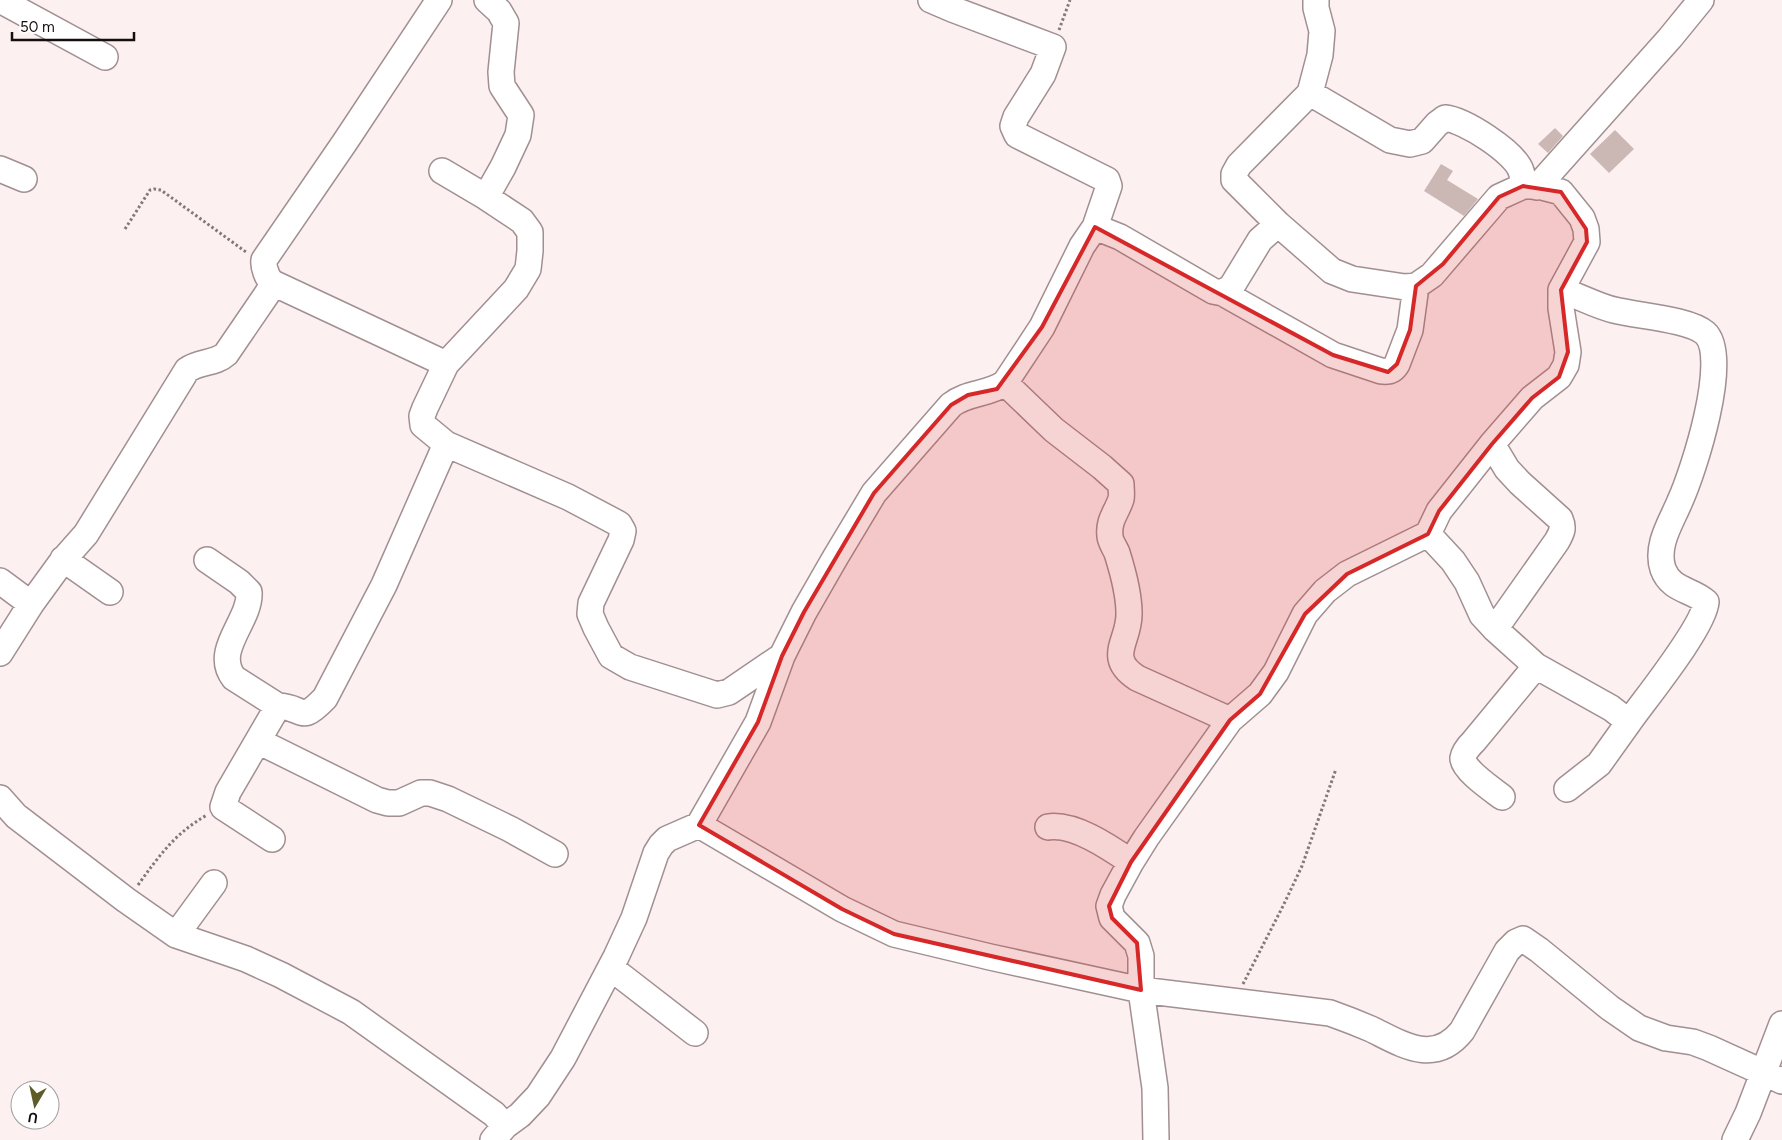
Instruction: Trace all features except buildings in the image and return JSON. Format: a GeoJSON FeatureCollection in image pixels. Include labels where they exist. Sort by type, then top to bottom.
{"type":"FeatureCollection","features":[{"type":"Feature","properties":{"kind":"street"},"geometry":{"type":"LineString","coordinates":[[0,0],[105,57]]}},
{"type":"Feature","properties":{"kind":"street"},"geometry":{"type":"LineString","coordinates":[[0,653],[31,604],[63,559],[86,534],[187,370],[194,365],[220,359],[226,354],[267,294],[268,273],[264,260],[439,0]]}},
{"type":"Feature","properties":{"kind":"street"},"geometry":{"type":"LineString","coordinates":[[486,197],[503,168],[518,135],[521,115],[502,86],[501,72],[506,23],[499,12],[487,0]]}},
{"type":"Feature","properties":{"kind":"street"},"geometry":{"type":"LineString","coordinates":[[0,798],[16,816],[126,900],[176,935],[246,959],[351,1012],[487,1109],[499,1133],[520,1115],[538,1096],[563,1058],[611,968],[634,918],[656,853],[667,839],[698,825],[758,722],[782,656],[804,612],[874,493],[955,402],[968,395],[997,389],[1005,383],[1042,327],[1082,246],[1095,227],[1109,186],[1107,180],[1017,134],[1013,126],[1016,116],[1043,74],[1053,47],[930,0]]}},
{"type":"Feature","properties":{"kind":"street"},"geometry":{"type":"LineString","coordinates":[[1316,0],[1316,8],[1322,31],[1320,55],[1310,93],[1239,165],[1234,174],[1234,180],[1278,224],[1332,271],[1352,279],[1405,287],[1416,286],[1432,275],[1499,197],[1530,186],[1670,38],[1701,0]]}},
{"type":"Feature","properties":{"kind":"street"},"geometry":{"type":"LineString","coordinates":[[1156,1140],[1155,1088],[1141,990],[1141,956],[1137,943],[1112,918],[1109,906],[1113,895],[1131,862],[1230,720],[1260,694],[1276,672],[1305,614],[1325,591],[1347,574],[1428,534],[1439,511],[1492,444],[1532,398],[1559,377],[1566,365],[1568,352],[1561,308],[1562,290],[1586,242],[1586,229],[1582,218],[1561,192],[1530,186],[1513,158],[1473,128],[1454,119],[1445,118],[1422,141],[1410,144],[1390,140],[1310,93]]}},
{"type":"Feature","properties":{"kind":"street"},"geometry":{"type":"LineString","coordinates":[[0,169],[24,179]]}},
{"type":"Feature","properties":{"kind":"street"},"geometry":{"type":"LineString","coordinates":[[442,172],[486,197],[522,221],[530,232],[528,269],[516,289],[446,364],[422,416],[423,425],[446,444],[568,497],[619,524],[624,531],[591,603],[590,614],[611,656],[630,666],[717,695],[728,692],[782,656]]}},
{"type":"Feature","properties":{"kind":"street"},"geometry":{"type":"LineString","coordinates":[[1223,293],[1232,286],[1260,240],[1278,224]]}},
{"type":"Feature","properties":{"kind":"street"},"geometry":{"type":"LineString","coordinates":[[1095,227],[1120,237],[1212,291],[1223,293],[1333,355],[1380,371],[1388,372],[1395,368],[1397,364],[1410,330],[1416,286]]}},
{"type":"Feature","properties":{"kind":"street"},"geometry":{"type":"LineString","coordinates":[[268,273],[446,364]]}},
{"type":"Feature","properties":{"kind":"street"},"geometry":{"type":"LineString","coordinates":[[1562,290],[1612,310],[1693,326],[1707,334],[1714,355],[1713,390],[1701,440],[1681,500],[1670,521],[1660,557],[1664,570],[1673,584],[1682,590],[1701,597],[1706,602],[1706,609],[1686,643],[1599,764],[1567,789]]}},
{"type":"Feature","properties":{"kind":"street"},"geometry":{"type":"LineString","coordinates":[[1005,383],[1054,430],[1121,484],[1121,499],[1112,516],[1110,536],[1122,569],[1130,615],[1121,656],[1121,662],[1126,671],[1137,678],[1230,720]]}},
{"type":"Feature","properties":{"kind":"street"},"geometry":{"type":"LineString","coordinates":[[207,560],[249,592],[250,602],[230,645],[227,660],[229,672],[234,678],[278,706],[302,714],[313,711],[325,698],[384,585],[446,444]]}},
{"type":"Feature","properties":{"kind":"street"},"geometry":{"type":"LineString","coordinates":[[1492,444],[1507,469],[1560,519],[1563,525],[1563,532],[1495,629]]}},
{"type":"Feature","properties":{"kind":"street"},"geometry":{"type":"LineString","coordinates":[[1428,534],[1453,561],[1467,582],[1482,615],[1495,629],[1536,666],[1611,708],[1629,722]]}},
{"type":"Feature","properties":{"kind":"street"},"geometry":{"type":"LineString","coordinates":[[63,559],[110,592]]}},
{"type":"Feature","properties":{"kind":"street"},"geometry":{"type":"LineString","coordinates":[[0,581],[31,604]]}},
{"type":"Feature","properties":{"kind":"street"},"geometry":{"type":"LineString","coordinates":[[1502,797],[1471,772],[1464,764],[1463,758],[1470,746],[1536,666]]}},
{"type":"Feature","properties":{"kind":"street"},"geometry":{"type":"LineString","coordinates":[[272,839],[222,807],[228,792],[278,706]]}},
{"type":"Feature","properties":{"kind":"street"},"geometry":{"type":"LineString","coordinates":[[258,741],[377,800],[388,803],[399,802],[421,794],[430,793],[448,798],[555,854]]}},
{"type":"Feature","properties":{"kind":"street"},"geometry":{"type":"LineString","coordinates":[[698,825],[842,909],[894,934],[1141,990],[1330,1013],[1351,1020],[1405,1046],[1419,1049],[1440,1048],[1453,1042],[1462,1031],[1503,957],[1516,942],[1523,939],[1610,1008],[1639,1028],[1666,1038],[1693,1042],[1773,1077]]}},
{"type":"Feature","properties":{"kind":"street"},"geometry":{"type":"LineString","coordinates":[[1048,827],[1058,826],[1075,831],[1111,848],[1131,862]]}},
{"type":"Feature","properties":{"kind":"street"},"geometry":{"type":"LineString","coordinates":[[176,935],[214,883]]}},
{"type":"Feature","properties":{"kind":"street"},"geometry":{"type":"LineString","coordinates":[[611,968],[695,1033]]}},
{"type":"Feature","properties":{"kind":"street"},"geometry":{"type":"LineString","coordinates":[[1734,1140],[1748,1114],[1773,1077],[1782,1024]]}},
{"type":"Feature","properties":{"kind":"path"},"geometry":{"type":"LineString","coordinates":[[1053,47],[1070,0]]}},
{"type":"Feature","properties":{"kind":"path"},"geometry":{"type":"LineString","coordinates":[[125,229],[150,190],[162,190],[268,273]]}},
{"type":"Feature","properties":{"kind":"path"},"geometry":{"type":"LineString","coordinates":[[1234,1002],[1302,866],[1336,769]]}},
{"type":"Feature","properties":{"kind":"path"},"geometry":{"type":"LineString","coordinates":[[126,900],[170,842],[197,821],[222,807]]}},
{"type":"Feature","properties":{"kind":"highlighted area"},"geometry":{"type":"Polygon","coordinates":[[[1523,186],[1561,192],[1586,229],[1587,242],[1561,290],[1568,352],[1559,377],[1532,398],[1492,444],[1439,511],[1428,534],[1347,574],[1305,614],[1260,694],[1230,720],[1131,862],[1109,906],[1112,918],[1137,943],[1141,990],[894,934],[842,909],[699,825],[758,722],[782,656],[804,612],[874,493],[951,405],[968,395],[997,389],[1042,327],[1095,227],[1333,355],[1388,372],[1397,364],[1410,330],[1416,286],[1443,264],[1499,197],[1523,186]]]}}]}
